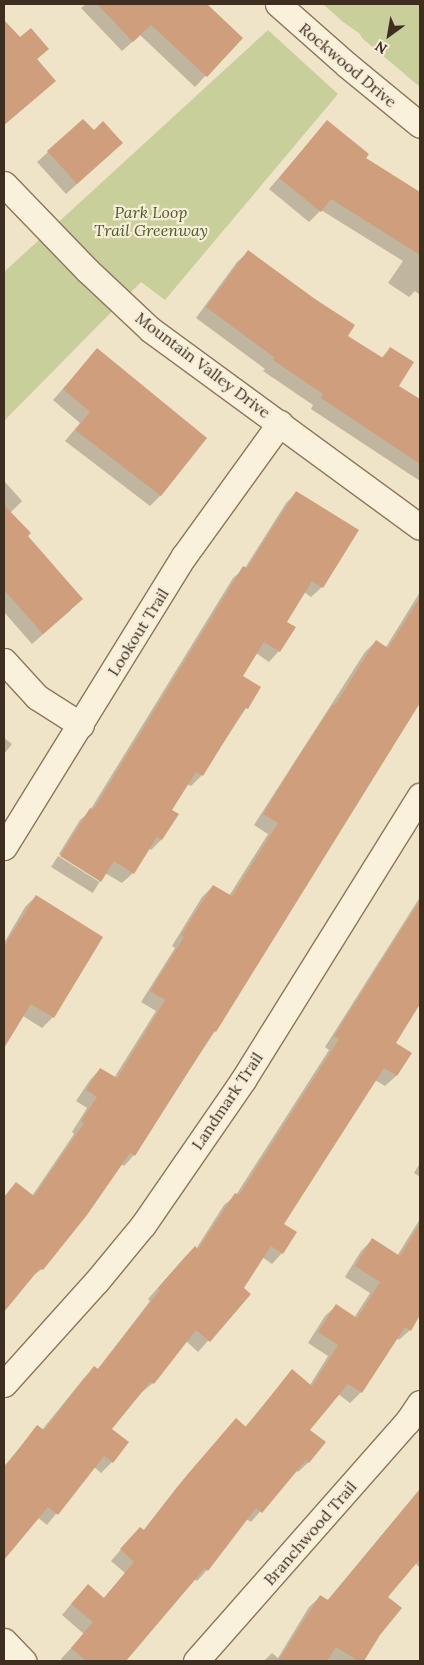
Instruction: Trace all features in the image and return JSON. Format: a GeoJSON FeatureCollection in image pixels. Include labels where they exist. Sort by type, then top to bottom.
{"type":"FeatureCollection","features":[{"type":"Feature","properties":{"kind":"street","name":"Rockwood Drive"},"geometry":{"type":"LineString","coordinates":[[278,4],[346,66],[420,125]]}},
{"type":"Feature","properties":{"kind":"street","name":"Mountain Valley Drive"},"geometry":{"type":"LineString","coordinates":[[4,184],[87,270],[151,330],[420,527]]}},
{"type":"Feature","properties":{"kind":"street","name":"Lookout Trail"},"geometry":{"type":"LineString","coordinates":[[4,847],[184,556],[280,423]]}},
{"type":"Feature","properties":{"kind":"street"},"geometry":{"type":"LineString","coordinates":[[4,661],[37,697],[81,725]]}},
{"type":"Feature","properties":{"kind":"street","name":"Landmark Trail"},"geometry":{"type":"LineString","coordinates":[[4,1384],[96,1282],[143,1225],[243,1080],[420,796]]}},
{"type":"Feature","properties":{"kind":"street","name":"Branchwood Trail"},"geometry":{"type":"LineString","coordinates":[[196,1661],[394,1437],[420,1402]]}},
{"type":"Feature","properties":{"kind":"street"},"geometry":{"type":"LineString","coordinates":[[4,1641],[23,1661]]}},
{"type":"Feature","properties":{"kind":"green space"},"geometry":{"type":"Polygon","coordinates":[[[323,4],[420,4],[420,87],[363,39],[359,33],[323,4]]]}},
{"type":"Feature","properties":{"kind":"green space","name":"Park Loop Trail Greenway"},"geometry":{"type":"Polygon","coordinates":[[[268,30],[338,94],[165,300],[141,282],[4,421],[4,272],[268,30]]]}},
{"type":"Feature","properties":{"kind":"building"},"geometry":{"type":"Polygon","coordinates":[[[97,4],[207,4],[243,38],[207,77],[151,25],[133,42],[97,4]]]}},
{"type":"Feature","properties":{"kind":"building"},"geometry":{"type":"Polygon","coordinates":[[[4,20],[20,37],[31,28],[49,49],[37,59],[56,81],[4,125],[4,20]]]}},
{"type":"Feature","properties":{"kind":"building"},"geometry":{"type":"Polygon","coordinates":[[[83,119],[94,130],[103,121],[123,143],[77,184],[47,151],[83,119]]]}},
{"type":"Feature","properties":{"kind":"building"},"geometry":{"type":"Polygon","coordinates":[[[327,120],[369,154],[366,158],[420,192],[420,255],[331,199],[321,212],[279,178],[327,120]]]}},
{"type":"Feature","properties":{"kind":"building"},"geometry":{"type":"Polygon","coordinates":[[[248,250],[315,299],[355,325],[348,336],[383,358],[390,347],[414,362],[399,386],[420,399],[420,464],[321,398],[323,394],[273,360],[275,358],[206,307],[248,250]]]}},
{"type":"Feature","properties":{"kind":"building"},"geometry":{"type":"Polygon","coordinates":[[[97,348],[207,438],[161,496],[75,430],[90,412],[63,389],[97,348]]]}},
{"type":"Feature","properties":{"kind":"building"},"geometry":{"type":"Polygon","coordinates":[[[296,491],[359,530],[323,588],[312,581],[287,622],[296,627],[280,652],[264,642],[243,676],[261,687],[248,709],[245,708],[203,776],[196,772],[172,810],[179,814],[162,840],[157,837],[134,874],[114,861],[101,882],[60,856],[90,808],[93,810],[243,566],[247,568],[296,491]]]}},
{"type":"Feature","properties":{"kind":"building"},"geometry":{"type":"Polygon","coordinates":[[[4,505],[31,533],[28,536],[83,599],[43,634],[4,590],[4,505]]]}},
{"type":"Feature","properties":{"kind":"building"},"geometry":{"type":"Polygon","coordinates":[[[420,597],[420,703],[216,1032],[214,1031],[135,1156],[130,1153],[87,1215],[43,1270],[40,1268],[4,1312],[4,1197],[16,1182],[34,1196],[84,1123],[81,1121],[97,1097],[86,1090],[100,1068],[117,1078],[165,1000],[150,991],[184,937],[181,935],[213,885],[232,896],[278,823],[263,814],[292,767],[333,704],[335,705],[376,640],[388,648],[420,597]]]}},
{"type":"Feature","properties":{"kind":"building"},"geometry":{"type":"Polygon","coordinates":[[[36,895],[103,937],[54,1018],[31,1004],[4,1048],[4,946],[36,895]]]}},
{"type":"Feature","properties":{"kind":"building"},"geometry":{"type":"Polygon","coordinates":[[[420,900],[420,1004],[396,1043],[412,1053],[397,1076],[384,1068],[284,1224],[297,1232],[283,1254],[271,1246],[244,1288],[251,1294],[210,1342],[196,1330],[154,1384],[150,1382],[112,1429],[129,1442],[113,1463],[104,1456],[58,1515],[48,1507],[4,1560],[4,1468],[37,1425],[44,1430],[94,1366],[98,1369],[160,1290],[158,1288],[195,1246],[198,1249],[235,1193],[239,1195],[339,1039],[334,1036],[420,900]]]}},
{"type":"Feature","properties":{"kind":"building"},"geometry":{"type":"Polygon","coordinates":[[[420,1223],[420,1315],[411,1331],[405,1327],[362,1393],[348,1384],[310,1430],[326,1442],[309,1463],[306,1460],[262,1513],[256,1508],[208,1571],[205,1568],[126,1661],[86,1661],[71,1648],[93,1622],[71,1604],[88,1584],[104,1598],[134,1562],[120,1549],[140,1527],[144,1530],[187,1475],[236,1418],[246,1427],[292,1369],[312,1386],[338,1345],[318,1332],[336,1304],[357,1318],[380,1282],[355,1266],[372,1238],[400,1256],[420,1223]]]}},
{"type":"Feature","properties":{"kind":"building"},"geometry":{"type":"Polygon","coordinates":[[[420,1489],[420,1559],[388,1597],[402,1608],[380,1635],[364,1661],[358,1661],[336,1647],[327,1661],[278,1661],[320,1595],[328,1600],[420,1489]]]}}]}
